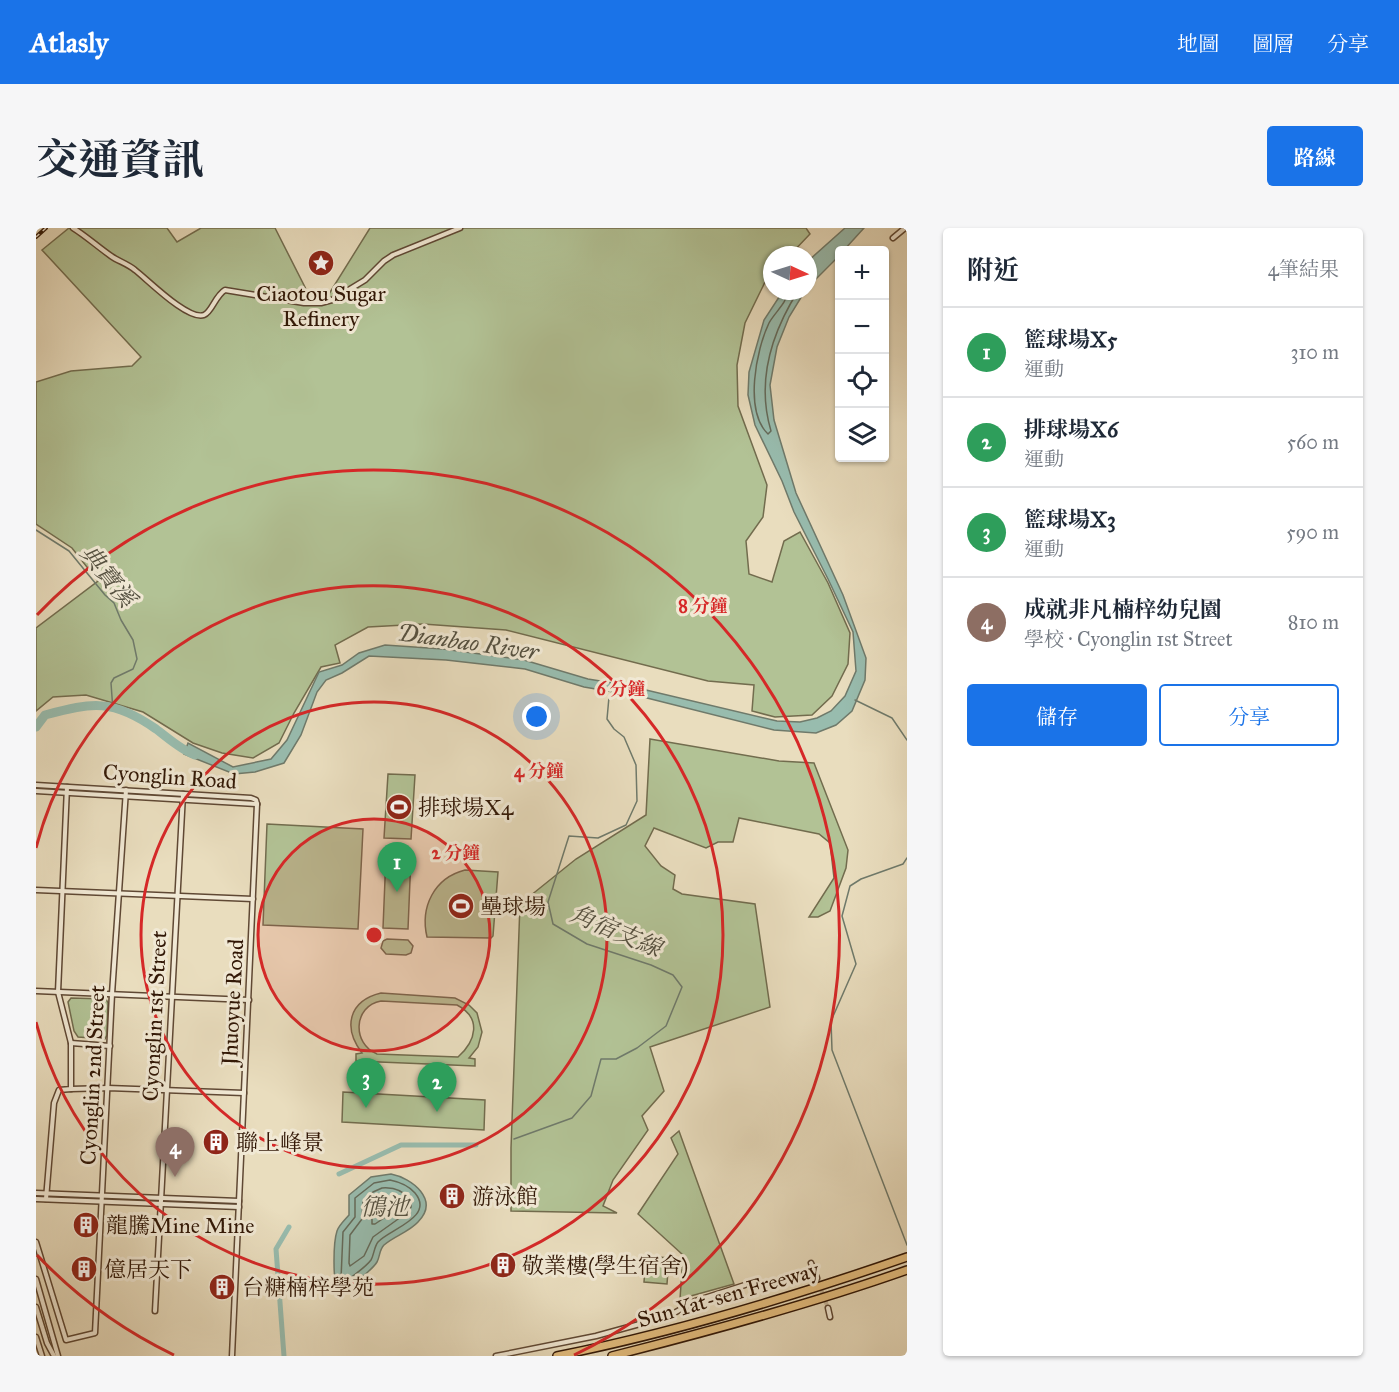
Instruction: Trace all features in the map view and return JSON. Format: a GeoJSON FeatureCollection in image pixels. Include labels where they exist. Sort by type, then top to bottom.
{"type":"FeatureCollection","features":[{"type":"Feature","properties":{"kind":"highway","name":"Sun Yat-sen Freeway"},"geometry":{"type":"LineString","coordinates":[[557,1356],[677,1329],[837,1282],[907,1257]]}},
{"type":"Feature","properties":{"kind":"highway","name":"Sun Yat-sen Freeway"},"geometry":{"type":"LineString","coordinates":[[612,1356],[681,1339],[848,1291],[907,1270]]}},
{"type":"Feature","properties":{"kind":"street"},"geometry":{"type":"LineString","coordinates":[[73,228],[111,256],[134,269],[174,304],[204,315],[219,294],[225,290],[304,303],[321,303],[332,300],[365,280],[393,255],[460,228]]}},
{"type":"Feature","properties":{"kind":"street"},"geometry":{"type":"LineString","coordinates":[[893,238],[905,228]]}},
{"type":"Feature","properties":{"kind":"street","name":"Cyonglin Road"},"geometry":{"type":"LineString","coordinates":[[36,784],[251,798],[256,800],[257,804]]}},
{"type":"Feature","properties":{"kind":"street"},"geometry":{"type":"LineString","coordinates":[[67,787],[58,992],[71,1043],[71,1089]]}},
{"type":"Feature","properties":{"kind":"street","name":"Cyonglin 2nd Street"},"geometry":{"type":"LineString","coordinates":[[36,1242],[66,1340],[95,1333],[112,994],[126,790]]}},
{"type":"Feature","properties":{"kind":"street","name":"Cyonglin Road"},"geometry":{"type":"LineString","coordinates":[[36,791],[257,804]]}},
{"type":"Feature","properties":{"kind":"street","name":"Cyonglin 1st Street"},"geometry":{"type":"LineString","coordinates":[[155,1311],[183,794]]}},
{"type":"Feature","properties":{"kind":"street","name":"Jhuoyue Road"},"geometry":{"type":"LineString","coordinates":[[239,1207],[257,804]]}},
{"type":"Feature","properties":{"kind":"street"},"geometry":{"type":"LineString","coordinates":[[36,890],[253,899]]}},
{"type":"Feature","properties":{"kind":"street"},"geometry":{"type":"LineString","coordinates":[[36,991],[249,999]]}},
{"type":"Feature","properties":{"kind":"street"},"geometry":{"type":"LineString","coordinates":[[71,1043],[110,1046]]}},
{"type":"Feature","properties":{"kind":"street"},"geometry":{"type":"LineString","coordinates":[[46,1199],[54,1102],[59,1090],[108,1088],[244,1093]]}},
{"type":"Feature","properties":{"kind":"street"},"geometry":{"type":"LineString","coordinates":[[36,1193],[239,1201]]}},
{"type":"Feature","properties":{"kind":"street"},"geometry":{"type":"LineString","coordinates":[[36,1199],[239,1207],[232,1356]]}},
{"type":"Feature","properties":{"kind":"street"},"geometry":{"type":"LineString","coordinates":[[811,1263],[816,1278]]}},
{"type":"Feature","properties":{"kind":"street"},"geometry":{"type":"LineString","coordinates":[[36,1279],[56,1356]]}},
{"type":"Feature","properties":{"kind":"street"},"geometry":{"type":"LineString","coordinates":[[496,1356],[596,1336],[669,1316],[695,1301],[745,1286]]}},
{"type":"Feature","properties":{"kind":"street"},"geometry":{"type":"LineString","coordinates":[[36,1307],[47,1343],[56,1356]]}},
{"type":"Feature","properties":{"kind":"street"},"geometry":{"type":"LineString","coordinates":[[828,1308],[830,1317]]}},
{"type":"Feature","properties":{"kind":"street"},"geometry":{"type":"LineString","coordinates":[[36,1337],[42,1356]]}},
{"type":"Feature","properties":{"kind":"shaded area"},"geometry":{"type":"Polygon","coordinates":[[[69,228],[167,228],[177,242],[201,228],[275,228],[308,293],[329,294],[370,228],[806,228],[810,234],[799,246],[763,246],[763,286],[745,323],[737,365],[738,406],[767,485],[763,517],[746,541],[749,574],[772,582],[784,541],[800,532],[828,583],[850,633],[848,664],[832,696],[812,715],[775,717],[752,711],[754,685],[708,681],[506,630],[423,624],[368,627],[335,645],[340,663],[321,667],[279,743],[253,758],[222,753],[193,743],[143,712],[86,695],[53,697],[36,711],[36,628],[98,581],[72,548],[36,524],[36,382],[71,371],[132,366],[141,357],[42,250],[69,228]]]}},
{"type":"Feature","properties":{"kind":"shaded area"},"geometry":{"type":"Polygon","coordinates":[[[650,739],[779,761],[814,763],[848,850],[846,868],[830,911],[818,917],[809,917],[834,878],[830,843],[819,834],[739,818],[733,842],[718,842],[706,848],[654,828],[645,846],[661,866],[675,875],[673,889],[682,894],[755,904],[770,1007],[650,1047],[664,1091],[642,1116],[648,1130],[613,1180],[603,1206],[617,1213],[511,1211],[511,1148],[520,904],[576,859],[646,815],[650,739]]]}},
{"type":"Feature","properties":{"kind":"shaded area","name":"排球場X4"},"geometry":{"type":"Polygon","coordinates":[[[388,774],[415,775],[411,839],[384,838],[388,774]]]}},
{"type":"Feature","properties":{"kind":"shaded area"},"geometry":{"type":"Polygon","coordinates":[[[267,824],[363,829],[358,929],[263,925],[267,824]]]}},
{"type":"Feature","properties":{"kind":"shaded area"},"geometry":{"type":"Polygon","coordinates":[[[386,855],[411,856],[408,929],[383,928],[386,855]]]}},
{"type":"Feature","properties":{"kind":"shaded area","name":"壘球場"},"geometry":{"type":"Polygon","coordinates":[[[465,870],[498,872],[493,936],[491,938],[427,937],[426,915],[432,895],[445,880],[465,870]]]}},
{"type":"Feature","properties":{"kind":"shaded area"},"geometry":{"type":"Polygon","coordinates":[[[387,939],[408,940],[413,946],[411,953],[386,954],[381,948],[383,941],[387,939]]]}},
{"type":"Feature","properties":{"kind":"shaded area"},"geometry":{"type":"Polygon","coordinates":[[[381,993],[455,998],[469,1005],[477,1013],[482,1032],[478,1047],[469,1058],[475,1059],[475,1066],[356,1061],[356,1054],[362,1053],[352,1034],[352,1017],[361,1002],[381,993]],[[381,1001],[365,1010],[359,1026],[360,1034],[363,1042],[377,1054],[458,1057],[469,1044],[474,1030],[470,1016],[457,1005],[381,1001]]]}},
{"type":"Feature","properties":{"kind":"shaded area"},"geometry":{"type":"Polygon","coordinates":[[[71,998],[106,999],[108,1003],[105,1039],[78,1037],[74,1031],[68,1002],[71,998]]]}},
{"type":"Feature","properties":{"kind":"shaded area"},"geometry":{"type":"Polygon","coordinates":[[[343,1092],[485,1100],[484,1130],[342,1122],[343,1092]]]}},
{"type":"Feature","properties":{"kind":"shaded area"},"geometry":{"type":"Polygon","coordinates":[[[679,1131],[734,1284],[680,1299],[683,1255],[638,1214],[678,1154],[671,1138],[679,1131]]]}},
{"type":"Feature","properties":{"kind":"shaded area"},"geometry":{"type":"Polygon","coordinates":[[[646,1256],[669,1258],[667,1284],[644,1282],[646,1256]]]}},
{"type":"Feature","properties":{"kind":"water"},"geometry":{"type":"Polygon","coordinates":[[[845,228],[864,228],[848,246],[835,246],[835,260],[817,278],[817,253],[845,228]]]}},
{"type":"Feature","properties":{"kind":"water"},"geometry":{"type":"Polygon","coordinates":[[[777,300],[799,300],[789,317],[777,347],[770,385],[774,420],[796,493],[843,595],[866,658],[865,680],[852,711],[836,725],[816,733],[774,730],[643,697],[584,687],[525,669],[446,660],[369,656],[326,680],[317,692],[301,735],[284,763],[255,772],[234,774],[184,754],[188,743],[233,767],[271,759],[287,740],[319,672],[342,665],[359,653],[385,645],[443,649],[524,660],[588,679],[625,685],[777,721],[800,722],[817,718],[831,711],[845,696],[856,671],[853,632],[794,512],[755,425],[748,395],[749,372],[764,320],[777,300]]]}},
{"type":"Feature","properties":{"kind":"water","name":"鴴池"},"geometry":{"type":"Polygon","coordinates":[[[391,1174],[407,1180],[421,1191],[425,1198],[424,1214],[418,1222],[384,1245],[374,1266],[342,1293],[337,1290],[336,1285],[335,1244],[338,1229],[349,1215],[349,1195],[371,1177],[391,1174]]]}},
{"type":"Feature","properties":{"kind":"waterway","name":"典寶溪"},"geometry":{"type":"LineString","coordinates":[[36,530],[69,551],[114,603],[133,640],[137,659],[133,669],[114,678],[111,683],[113,711],[111,705]]}},
{"type":"Feature","properties":{"kind":"waterway","name":"角宿支線"},"geometry":{"type":"LineString","coordinates":[[514,1139],[572,1118],[591,1096],[601,1059],[616,1059],[637,1048],[666,1026],[682,987],[673,975],[651,965],[587,944],[553,924],[548,902],[569,836],[598,838],[626,825],[637,801],[636,765],[624,737],[607,719],[609,697],[615,693]]}},
{"type":"Feature","properties":{"kind":"waterway"},"geometry":{"type":"LineString","coordinates":[[855,700],[892,718],[907,740]]}},
{"type":"Feature","properties":{"kind":"waterway","name":"Dianbao River"},"geometry":{"type":"LineString","coordinates":[[36,727],[45,715],[77,707],[115,708],[141,719],[195,755]]}},
{"type":"Feature","properties":{"kind":"waterway"},"geometry":{"type":"LineString","coordinates":[[907,858],[903,864],[861,879],[850,886],[842,916],[856,964],[831,1021],[832,1050],[907,1245]]}},
{"type":"Feature","properties":{"kind":"waterway","name":"角宿支線"},"geometry":{"type":"LineString","coordinates":[[339,1174],[401,1145],[476,1145]]}},
{"type":"Feature","properties":{"kind":"waterway","name":"角宿支線"},"geometry":{"type":"LineString","coordinates":[[284,1356],[276,1249],[289,1227]]}},
{"type":"Feature","properties":{"kind":"tunnel"},"geometry":{"type":"LineString","coordinates":[[817,1278],[828,1308]]}},
{"type":"Feature","properties":{"kind":"railway"},"geometry":{"type":"LineString","coordinates":[[36,237],[46,228]]}},
{"type":"Feature","properties":{"kind":"place","name":"Ciaotou Sugar Refinery"},"geometry":{"type":"Point","coordinates":[321,263]}},
{"type":"Feature","properties":{"kind":"place","name":"排球場X4"},"geometry":{"type":"Point","coordinates":[399,807]}},
{"type":"Feature","properties":{"kind":"place","name":"籃球場X5"},"geometry":{"type":"Point","coordinates":[397,892]}},
{"type":"Feature","properties":{"kind":"place","name":"壘球場"},"geometry":{"type":"Point","coordinates":[461,906]}},
{"type":"Feature","properties":{"kind":"place","name":"籃球場X3"},"geometry":{"type":"Point","coordinates":[366,1108]}},
{"type":"Feature","properties":{"kind":"place","name":"排球場X6"},"geometry":{"type":"Point","coordinates":[437,1112]}},
{"type":"Feature","properties":{"kind":"place","name":"聯上峰景"},"geometry":{"type":"Point","coordinates":[216,1142]}},
{"type":"Feature","properties":{"kind":"place","name":"成就非凡楠梓幼兒園"},"geometry":{"type":"Point","coordinates":[175,1177]}},
{"type":"Feature","properties":{"kind":"place","name":"游泳館"},"geometry":{"type":"Point","coordinates":[452,1196]}},
{"type":"Feature","properties":{"kind":"place","name":"龍騰Mine Mine"},"geometry":{"type":"Point","coordinates":[86,1225]}},
{"type":"Feature","properties":{"kind":"place","name":"敬業樓(學生宿舍)"},"geometry":{"type":"Point","coordinates":[503,1265]}},
{"type":"Feature","properties":{"kind":"place","name":"億居天下"},"geometry":{"type":"Point","coordinates":[84,1269]}},
{"type":"Feature","properties":{"kind":"place","name":"台糖楠梓學苑"},"geometry":{"type":"Point","coordinates":[222,1287]}}]}
